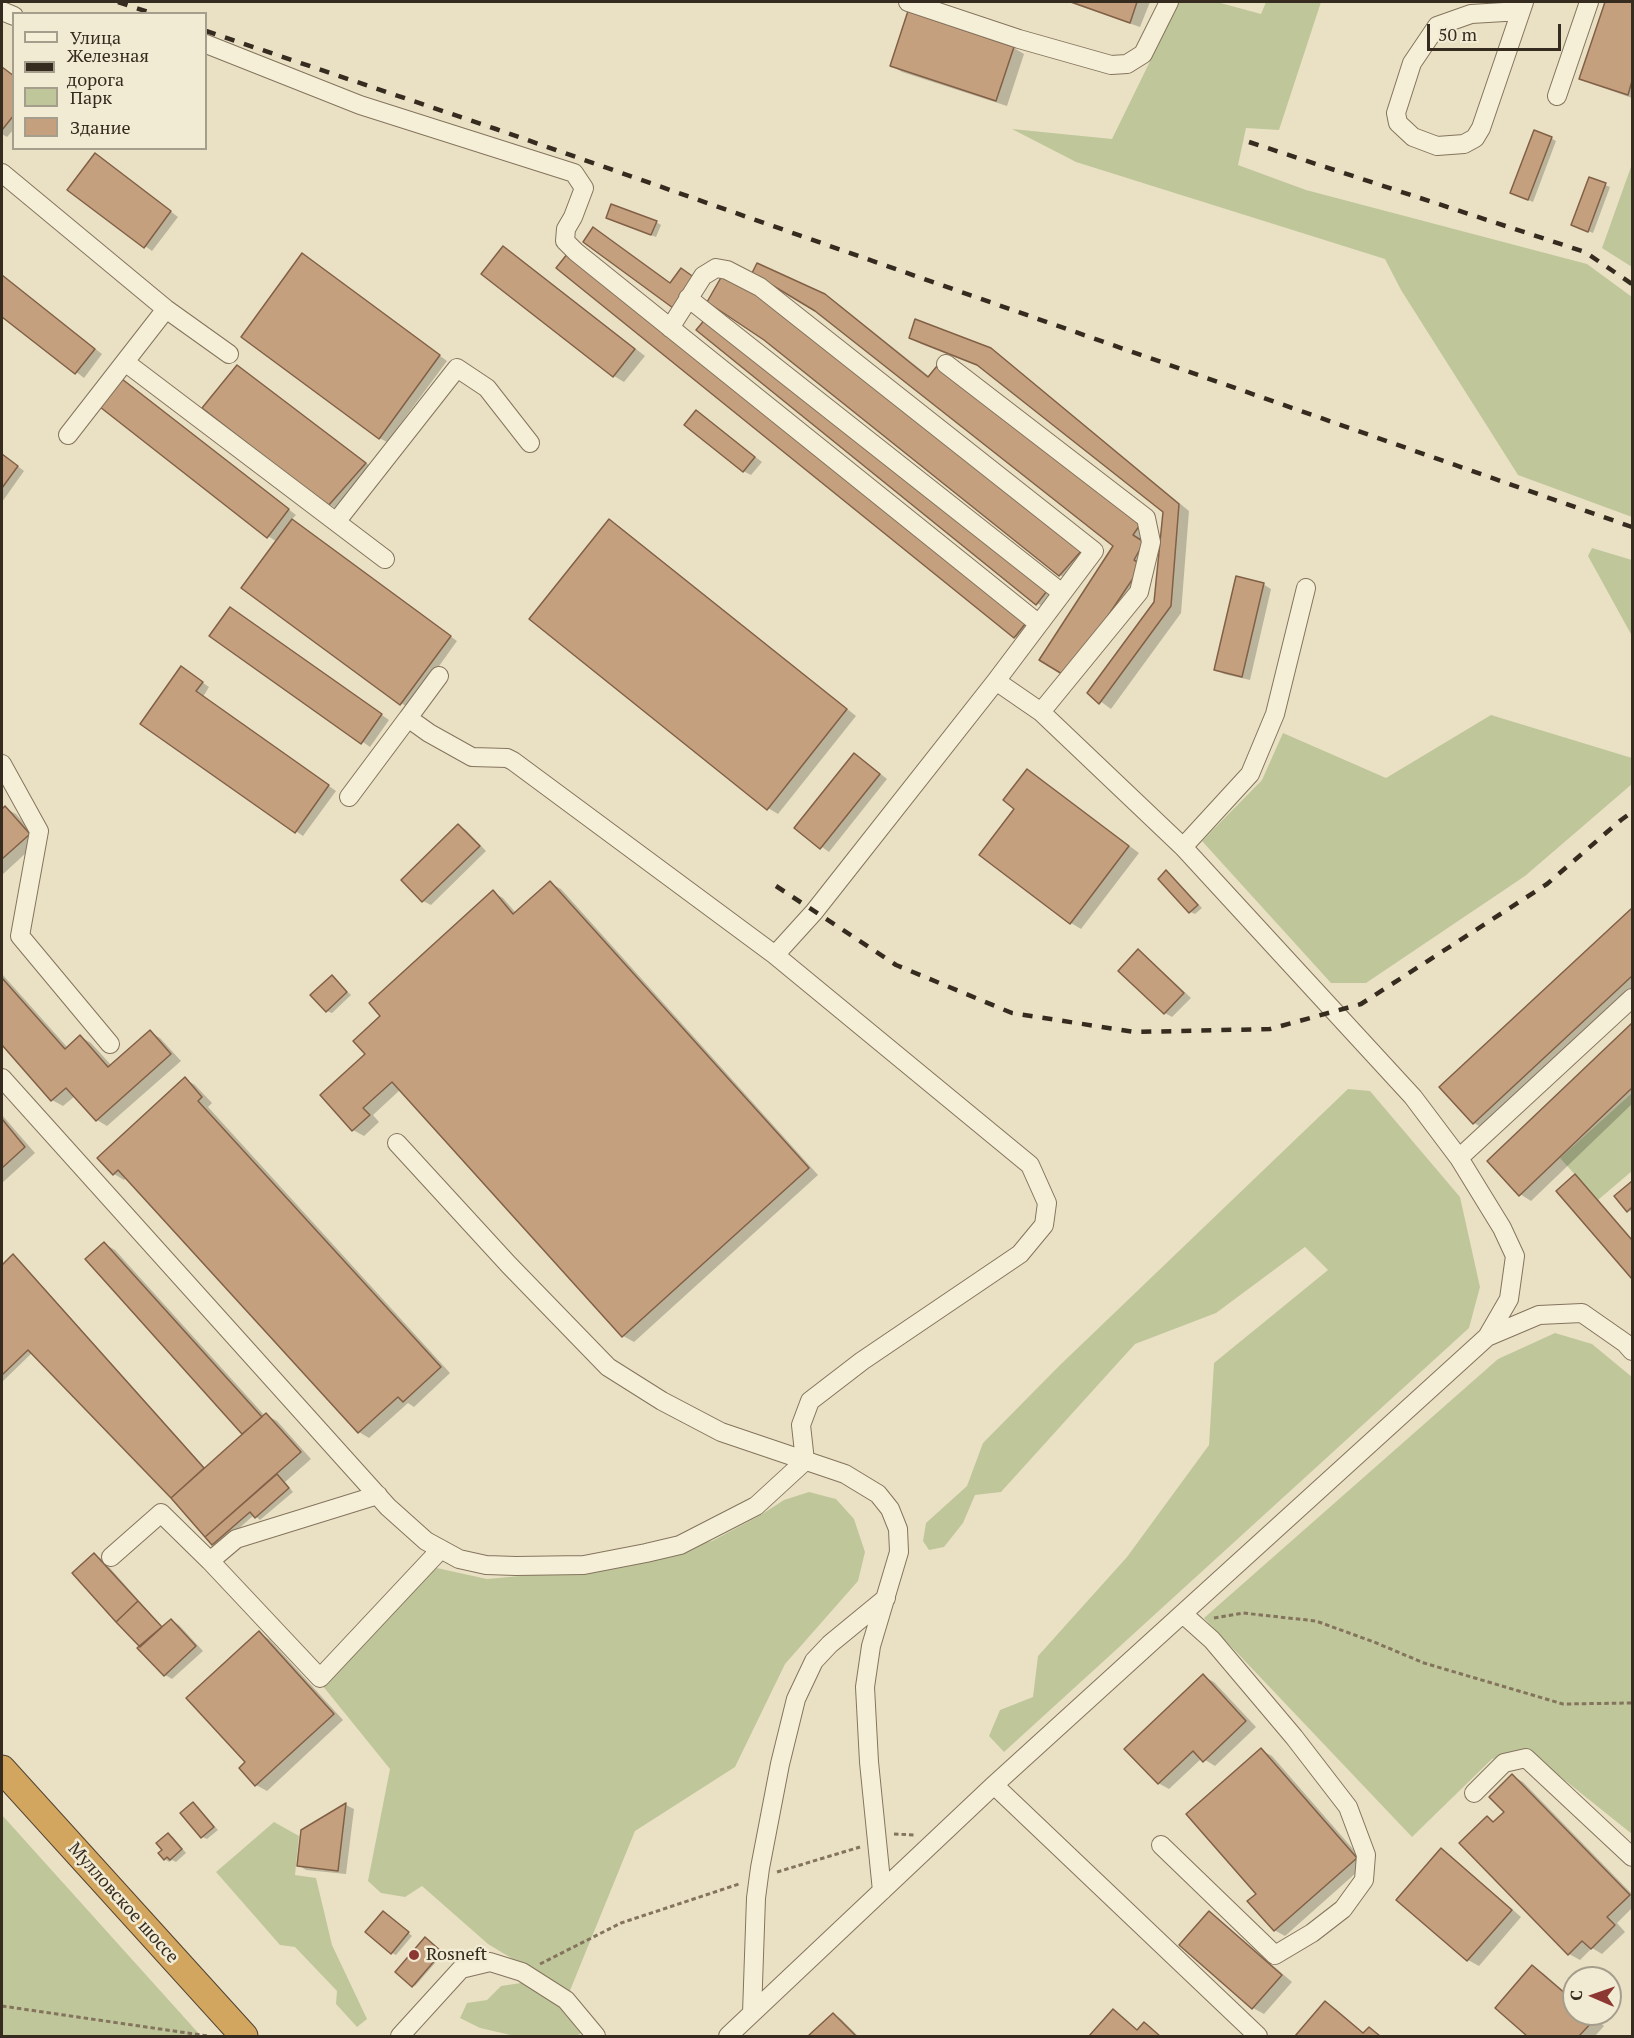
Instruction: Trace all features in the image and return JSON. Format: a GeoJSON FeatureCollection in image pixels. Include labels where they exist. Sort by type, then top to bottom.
{"type":"FeatureCollection","features":[{"type":"Feature","properties":{"kind":"highway","name":"Мулловское шоссе"},"geometry":{"type":"LineString","coordinates":[[2,1769],[244,2037]]}},
{"type":"Feature","properties":{"kind":"street"},"geometry":{"type":"LineString","coordinates":[[908,2],[1019,39],[1111,65],[1127,64],[1143,54],[1169,2]]}},
{"type":"Feature","properties":{"kind":"street"},"geometry":{"type":"LineString","coordinates":[[1557,96],[1589,2]]}},
{"type":"Feature","properties":{"kind":"street"},"geometry":{"type":"LineString","coordinates":[[1523,6],[1481,128],[1475,138],[1464,144],[1437,146],[1413,137],[1398,123],[1396,113],[1412,63],[1437,26],[1471,14],[1523,6]]}},
{"type":"Feature","properties":{"kind":"street"},"geometry":{"type":"LineString","coordinates":[[207,44],[360,105],[574,173],[584,188],[566,229],[565,241],[576,252],[1039,624]]}},
{"type":"Feature","properties":{"kind":"street"},"geometry":{"type":"LineString","coordinates":[[2,173],[165,309],[229,354]]}},
{"type":"Feature","properties":{"kind":"street"},"geometry":{"type":"LineString","coordinates":[[670,328],[703,276],[716,268],[727,270],[743,278],[760,287],[1094,551],[996,681],[814,912],[775,956]]}},
{"type":"Feature","properties":{"kind":"street"},"geometry":{"type":"LineString","coordinates":[[688,298],[1062,593]]}},
{"type":"Feature","properties":{"kind":"street"},"geometry":{"type":"LineString","coordinates":[[68,435],[165,309]]}},
{"type":"Feature","properties":{"kind":"street"},"geometry":{"type":"LineString","coordinates":[[125,362],[385,559]]}},
{"type":"Feature","properties":{"kind":"street"},"geometry":{"type":"LineString","coordinates":[[946,364],[1146,518],[1151,542],[1139,592],[1041,712]]}},
{"type":"Feature","properties":{"kind":"street"},"geometry":{"type":"LineString","coordinates":[[336,522],[457,369],[487,388],[530,442]]}},
{"type":"Feature","properties":{"kind":"street"},"geometry":{"type":"LineString","coordinates":[[1183,847],[1250,774],[1275,714],[1306,588]]}},
{"type":"Feature","properties":{"kind":"street"},"geometry":{"type":"LineString","coordinates":[[349,797],[439,676]]}},
{"type":"Feature","properties":{"kind":"street"},"geometry":{"type":"LineString","coordinates":[[728,2037],[994,1785],[1187,1618],[1487,1337],[1509,1299],[1515,1256],[1502,1228],[1459,1158],[1413,1097],[1183,847],[1041,712],[996,681]]}},
{"type":"Feature","properties":{"kind":"street"},"geometry":{"type":"LineString","coordinates":[[408,718],[429,733],[472,757],[507,758],[513,761],[775,956],[1030,1165],[1047,1203],[1044,1225],[1020,1254],[862,1361],[810,1401],[801,1425],[805,1461]]}},
{"type":"Feature","properties":{"kind":"street"},"geometry":{"type":"LineString","coordinates":[[2,764],[39,831],[20,936],[110,1044]]}},
{"type":"Feature","properties":{"kind":"street"},"geometry":{"type":"LineString","coordinates":[[1459,1158],[1632,998]]}},
{"type":"Feature","properties":{"kind":"street"},"geometry":{"type":"LineString","coordinates":[[2,1078],[378,1495],[426,1541],[459,1559],[486,1565],[584,1565],[646,1554],[680,1545],[756,1506],[805,1461]]}},
{"type":"Feature","properties":{"kind":"street"},"geometry":{"type":"LineString","coordinates":[[397,1143],[509,1265],[608,1367],[662,1401],[721,1432],[845,1474],[878,1494],[890,1509],[898,1529],[899,1552],[871,1646],[865,1687],[868,1761],[882,1891]]}},
{"type":"Feature","properties":{"kind":"street"},"geometry":{"type":"LineString","coordinates":[[1487,1337],[1539,1315],[1582,1313],[1625,1343],[1632,1351]]}},
{"type":"Feature","properties":{"kind":"street"},"geometry":{"type":"LineString","coordinates":[[210,1560],[236,1539],[378,1495]]}},
{"type":"Feature","properties":{"kind":"street"},"geometry":{"type":"LineString","coordinates":[[111,1557],[161,1513],[210,1560],[320,1678],[441,1549]]}},
{"type":"Feature","properties":{"kind":"street"},"geometry":{"type":"LineString","coordinates":[[752,2013],[756,1898],[789,1722],[814,1661],[830,1644],[886,1598]]}},
{"type":"Feature","properties":{"kind":"street"},"geometry":{"type":"LineString","coordinates":[[1161,1845],[1275,1955],[1312,1933],[1343,1909],[1364,1880],[1366,1855],[1348,1807],[1288,1730],[1212,1640],[1187,1618]]}},
{"type":"Feature","properties":{"kind":"street"},"geometry":{"type":"LineString","coordinates":[[1474,1793],[1504,1763],[1526,1758],[1632,1857]]}},
{"type":"Feature","properties":{"kind":"street"},"geometry":{"type":"LineString","coordinates":[[994,1785],[1258,2037]]}},
{"type":"Feature","properties":{"kind":"street"},"geometry":{"type":"LineString","coordinates":[[400,2037],[461,1969],[490,1962],[522,1972],[566,2000],[596,2037]]}},
{"type":"Feature","properties":{"kind":"path"},"geometry":{"type":"LineString","coordinates":[[1187,1618],[1243,1613],[1316,1621],[1424,1663],[1563,1704],[1632,1703]]}},
{"type":"Feature","properties":{"kind":"path"},"geometry":{"type":"LineString","coordinates":[[522,1972],[621,1923],[896,1833],[936,1840]]}},
{"type":"Feature","properties":{"kind":"path"},"geometry":{"type":"LineString","coordinates":[[2,2006],[208,2036]]}},
{"type":"Feature","properties":{"kind":"green space"},"geometry":{"type":"Polygon","coordinates":[[[1179,2],[1217,2],[1261,14],[1266,2],[1321,2],[1279,130],[1246,128],[1238,165],[1306,190],[1587,264],[1632,297],[1632,517],[1518,475],[1401,290],[1385,259],[1076,162],[1012,129],[1112,139],[1179,2]]]}},
{"type":"Feature","properties":{"kind":"green space"},"geometry":{"type":"Polygon","coordinates":[[[1632,164],[1632,267],[1602,248],[1632,164]]]}},
{"type":"Feature","properties":{"kind":"green space"},"geometry":{"type":"Polygon","coordinates":[[[1592,548],[1632,560],[1632,636],[1588,556],[1592,548]]]}},
{"type":"Feature","properties":{"kind":"green space"},"geometry":{"type":"Polygon","coordinates":[[[1491,715],[1632,758],[1632,784],[1525,876],[1366,983],[1331,983],[1202,841],[1262,780],[1283,733],[1386,778],[1491,715]]]}},
{"type":"Feature","properties":{"kind":"green space"},"geometry":{"type":"Polygon","coordinates":[[[1348,1089],[1370,1091],[1460,1197],[1480,1287],[1469,1328],[1004,1752],[989,1736],[1000,1710],[1033,1697],[1038,1656],[1127,1557],[1209,1445],[1214,1363],[1328,1270],[1305,1247],[1216,1313],[1135,1344],[1001,1492],[975,1495],[963,1523],[944,1547],[929,1550],[923,1541],[926,1523],[967,1486],[983,1443],[1059,1366],[1348,1089]]]}},
{"type":"Feature","properties":{"kind":"green space"},"geometry":{"type":"Polygon","coordinates":[[[1632,1093],[1632,1171],[1598,1200],[1560,1158],[1632,1093]]]}},
{"type":"Feature","properties":{"kind":"green space"},"geometry":{"type":"Polygon","coordinates":[[[1555,1333],[1592,1344],[1632,1377],[1632,1834],[1527,1750],[1492,1759],[1412,1837],[1204,1618],[1498,1359],[1555,1333]]]}},
{"type":"Feature","properties":{"kind":"green space"},"geometry":{"type":"Polygon","coordinates":[[[809,1492],[836,1499],[854,1519],[865,1552],[858,1581],[785,1664],[735,1767],[635,1831],[569,1993],[488,1944],[422,1886],[405,1897],[381,1893],[368,1881],[390,1769],[322,1685],[432,1567],[487,1579],[575,1571],[712,1541],[784,1500],[809,1492]]]}},
{"type":"Feature","properties":{"kind":"green space"},"geometry":{"type":"Polygon","coordinates":[[[2,1815],[201,2036],[2,2036],[2,1815]]]}},
{"type":"Feature","properties":{"kind":"green space"},"geometry":{"type":"Polygon","coordinates":[[[274,1822],[299,1836],[295,1875],[316,1878],[332,1945],[367,2019],[357,2027],[336,2004],[337,1991],[295,1947],[280,1945],[216,1872],[274,1822]]]}},
{"type":"Feature","properties":{"kind":"green space"},"geometry":{"type":"Polygon","coordinates":[[[521,1983],[543,1989],[560,2000],[582,2032],[577,2036],[515,2036],[480,2028],[460,2018],[467,2003],[487,2000],[501,1986],[521,1983]]]}},
{"type":"Feature","properties":{"kind":"building"},"geometry":{"type":"Polygon","coordinates":[[[1071,2],[1137,2],[1130,23],[1071,2]]]}},
{"type":"Feature","properties":{"kind":"building"},"geometry":{"type":"Polygon","coordinates":[[[1605,2],[1632,2],[1632,81],[1628,95],[1579,79],[1605,2]]]}},
{"type":"Feature","properties":{"kind":"building"},"geometry":{"type":"Polygon","coordinates":[[[908,11],[1014,47],[996,101],[890,66],[908,11]]]}},
{"type":"Feature","properties":{"kind":"building"},"geometry":{"type":"Polygon","coordinates":[[[2,67],[12,74],[12,118],[2,130],[2,67]]]}},
{"type":"Feature","properties":{"kind":"building"},"geometry":{"type":"Polygon","coordinates":[[[1534,130],[1552,137],[1528,200],[1510,193],[1534,130]]]}},
{"type":"Feature","properties":{"kind":"building"},"geometry":{"type":"Polygon","coordinates":[[[95,153],[171,211],[144,248],[67,190],[95,153]]]}},
{"type":"Feature","properties":{"kind":"building"},"geometry":{"type":"Polygon","coordinates":[[[1589,177],[1606,183],[1588,232],[1571,225],[1589,177]]]}},
{"type":"Feature","properties":{"kind":"building"},"geometry":{"type":"Polygon","coordinates":[[[611,204],[657,221],[651,235],[606,218],[611,204]]]}},
{"type":"Feature","properties":{"kind":"building"},"geometry":{"type":"Polygon","coordinates":[[[593,227],[670,283],[681,268],[695,278],[673,308],[583,242],[593,227]]]}},
{"type":"Feature","properties":{"kind":"building"},"geometry":{"type":"Polygon","coordinates":[[[503,246],[635,349],[613,377],[481,274],[503,246]]]}},
{"type":"Feature","properties":{"kind":"building"},"geometry":{"type":"Polygon","coordinates":[[[302,253],[440,355],[379,439],[241,337],[302,253]]]}},
{"type":"Feature","properties":{"kind":"building"},"geometry":{"type":"Polygon","coordinates":[[[568,253],[1026,623],[1014,638],[556,268],[568,253]]]}},
{"type":"Feature","properties":{"kind":"building"},"geometry":{"type":"Polygon","coordinates":[[[757,263],[825,294],[928,377],[937,366],[1142,522],[1133,535],[1144,542],[1134,560],[1142,565],[1067,677],[1039,660],[1113,546],[815,311],[752,273],[757,263]]]}},
{"type":"Feature","properties":{"kind":"building"},"geometry":{"type":"Polygon","coordinates":[[[723,274],[776,306],[1083,549],[1059,576],[764,340],[707,302],[723,274]]]}},
{"type":"Feature","properties":{"kind":"building"},"geometry":{"type":"Polygon","coordinates":[[[2,275],[95,349],[75,374],[2,317],[2,275]]]}},
{"type":"Feature","properties":{"kind":"building"},"geometry":{"type":"Polygon","coordinates":[[[707,317],[1047,591],[1036,605],[696,330],[707,317]]]}},
{"type":"Feature","properties":{"kind":"building"},"geometry":{"type":"Polygon","coordinates":[[[915,319],[991,348],[1179,504],[1171,606],[1099,704],[1087,693],[1154,602],[1163,512],[977,365],[909,338],[915,319]]]}},
{"type":"Feature","properties":{"kind":"building"},"geometry":{"type":"Polygon","coordinates":[[[237,365],[366,463],[328,506],[202,408],[237,365]]]}},
{"type":"Feature","properties":{"kind":"building"},"geometry":{"type":"Polygon","coordinates":[[[122,379],[289,509],[267,538],[100,407],[122,379]]]}},
{"type":"Feature","properties":{"kind":"building"},"geometry":{"type":"Polygon","coordinates":[[[696,410],[755,457],[743,472],[684,425],[696,410]]]}},
{"type":"Feature","properties":{"kind":"building"},"geometry":{"type":"Polygon","coordinates":[[[2,454],[18,466],[2,488],[2,454]]]}},
{"type":"Feature","properties":{"kind":"building"},"geometry":{"type":"Polygon","coordinates":[[[292,519],[451,636],[400,705],[241,588],[292,519]]]}},
{"type":"Feature","properties":{"kind":"building"},"geometry":{"type":"Polygon","coordinates":[[[609,519],[847,709],[767,810],[529,619],[609,519]]]}},
{"type":"Feature","properties":{"kind":"building"},"geometry":{"type":"Polygon","coordinates":[[[1236,576],[1264,583],[1242,677],[1214,670],[1236,576]]]}},
{"type":"Feature","properties":{"kind":"building"},"geometry":{"type":"Polygon","coordinates":[[[230,607],[382,714],[361,744],[209,636],[230,607]]]}},
{"type":"Feature","properties":{"kind":"building"},"geometry":{"type":"Polygon","coordinates":[[[181,666],[203,682],[196,691],[329,785],[295,833],[140,724],[181,666]]]}},
{"type":"Feature","properties":{"kind":"building"},"geometry":{"type":"Polygon","coordinates":[[[854,753],[880,774],[820,849],[794,828],[854,753]]]}},
{"type":"Feature","properties":{"kind":"building"},"geometry":{"type":"Polygon","coordinates":[[[1027,769],[1129,846],[1070,924],[979,855],[1014,809],[1003,800],[1027,769]]]}},
{"type":"Feature","properties":{"kind":"building"},"geometry":{"type":"Polygon","coordinates":[[[5,806],[30,834],[2,859],[2,809],[5,806]]]}},
{"type":"Feature","properties":{"kind":"building"},"geometry":{"type":"Polygon","coordinates":[[[458,824],[480,846],[422,902],[401,880],[458,824]]]}},
{"type":"Feature","properties":{"kind":"building"},"geometry":{"type":"Polygon","coordinates":[[[1166,870],[1198,905],[1189,913],[1158,879],[1166,870]]]}},
{"type":"Feature","properties":{"kind":"building"},"geometry":{"type":"Polygon","coordinates":[[[550,881],[809,1168],[622,1337],[392,1082],[363,1108],[370,1115],[352,1131],[320,1095],[365,1054],[353,1041],[380,1016],[369,1003],[493,890],[513,914],[550,881]]]}},
{"type":"Feature","properties":{"kind":"building"},"geometry":{"type":"Polygon","coordinates":[[[1632,908],[1632,976],[1473,1124],[1439,1087],[1632,908]]]}},
{"type":"Feature","properties":{"kind":"building"},"geometry":{"type":"Polygon","coordinates":[[[1138,949],[1184,993],[1164,1014],[1118,971],[1138,949]]]}},
{"type":"Feature","properties":{"kind":"building"},"geometry":{"type":"Polygon","coordinates":[[[332,975],[347,992],[326,1012],[310,995],[332,975]]]}},
{"type":"Feature","properties":{"kind":"building"},"geometry":{"type":"Polygon","coordinates":[[[2,978],[65,1049],[80,1035],[108,1067],[150,1030],[171,1054],[96,1121],[66,1088],[51,1101],[2,1045],[2,978]]]}},
{"type":"Feature","properties":{"kind":"building"},"geometry":{"type":"Polygon","coordinates":[[[1632,1023],[1632,1088],[1519,1196],[1487,1161],[1632,1023]]]}},
{"type":"Feature","properties":{"kind":"building"},"geometry":{"type":"Polygon","coordinates":[[[185,1077],[202,1097],[198,1101],[441,1367],[403,1402],[398,1397],[358,1433],[118,1170],[113,1175],[97,1158],[185,1077]]]}},
{"type":"Feature","properties":{"kind":"building"},"geometry":{"type":"Polygon","coordinates":[[[2,1119],[25,1147],[2,1168],[2,1119]]]}},
{"type":"Feature","properties":{"kind":"building"},"geometry":{"type":"Polygon","coordinates":[[[1575,1174],[1632,1240],[1632,1279],[1556,1191],[1575,1174]]]}},
{"type":"Feature","properties":{"kind":"building"},"geometry":{"type":"Polygon","coordinates":[[[1632,1181],[1632,1207],[1627,1212],[1614,1196],[1632,1181]]]}},
{"type":"Feature","properties":{"kind":"building"},"geometry":{"type":"Polygon","coordinates":[[[104,1242],[262,1417],[242,1434],[85,1259],[104,1242]]]}},
{"type":"Feature","properties":{"kind":"building"},"geometry":{"type":"Polygon","coordinates":[[[13,1254],[204,1468],[171,1498],[28,1350],[2,1375],[2,1265],[13,1254]]]}},
{"type":"Feature","properties":{"kind":"building"},"geometry":{"type":"Polygon","coordinates":[[[266,1413],[301,1452],[205,1537],[171,1498],[266,1413]]]}},
{"type":"Feature","properties":{"kind":"building"},"geometry":{"type":"Polygon","coordinates":[[[277,1474],[289,1488],[255,1518],[250,1512],[212,1545],[205,1537],[277,1474]]]}},
{"type":"Feature","properties":{"kind":"building"},"geometry":{"type":"Polygon","coordinates":[[[94,1553],[138,1601],[116,1622],[72,1573],[94,1553]]]}},
{"type":"Feature","properties":{"kind":"building"},"geometry":{"type":"Polygon","coordinates":[[[138,1601],[162,1627],[140,1647],[116,1622],[138,1601]]]}},
{"type":"Feature","properties":{"kind":"building"},"geometry":{"type":"Polygon","coordinates":[[[171,1619],[196,1646],[164,1676],[137,1648],[171,1619]]]}},
{"type":"Feature","properties":{"kind":"building"},"geometry":{"type":"Polygon","coordinates":[[[259,1631],[334,1714],[255,1786],[239,1768],[245,1762],[186,1698],[259,1631]]]}},
{"type":"Feature","properties":{"kind":"building"},"geometry":{"type":"Polygon","coordinates":[[[1203,1674],[1246,1721],[1203,1762],[1193,1751],[1158,1784],[1124,1749],[1203,1674]]]}},
{"type":"Feature","properties":{"kind":"building"},"geometry":{"type":"Polygon","coordinates":[[[1261,1748],[1357,1858],[1274,1931],[1247,1901],[1256,1894],[1186,1814],[1261,1748]]]}},
{"type":"Feature","properties":{"kind":"building"},"geometry":{"type":"Polygon","coordinates":[[[1512,1774],[1630,1895],[1607,1917],[1615,1925],[1591,1949],[1582,1941],[1568,1955],[1459,1843],[1487,1816],[1493,1822],[1504,1812],[1489,1797],[1512,1774]]]}},
{"type":"Feature","properties":{"kind":"building"},"geometry":{"type":"Polygon","coordinates":[[[193,1802],[214,1827],[201,1838],[180,1813],[193,1802]]]}},
{"type":"Feature","properties":{"kind":"building"},"geometry":{"type":"Polygon","coordinates":[[[346,1803],[338,1871],[297,1866],[301,1830],[346,1803]]]}},
{"type":"Feature","properties":{"kind":"building"},"geometry":{"type":"Polygon","coordinates":[[[168,1833],[182,1849],[170,1860],[167,1857],[164,1860],[158,1853],[162,1850],[156,1843],[168,1833]]]}},
{"type":"Feature","properties":{"kind":"building"},"geometry":{"type":"Polygon","coordinates":[[[1441,1848],[1512,1910],[1467,1961],[1396,1900],[1441,1848]]]}},
{"type":"Feature","properties":{"kind":"building"},"geometry":{"type":"Polygon","coordinates":[[[383,1911],[409,1932],[391,1954],[365,1932],[383,1911]]]}},
{"type":"Feature","properties":{"kind":"building"},"geometry":{"type":"Polygon","coordinates":[[[1209,1911],[1282,1975],[1252,2009],[1179,1945],[1209,1911]]]}},
{"type":"Feature","properties":{"kind":"building"},"geometry":{"type":"Polygon","coordinates":[[[425,1937],[442,1952],[412,1987],[395,1972],[425,1937]]]}},
{"type":"Feature","properties":{"kind":"building"},"geometry":{"type":"Polygon","coordinates":[[[1532,1965],[1562,1991],[1562,2026],[1588,2026],[1579,2036],[1527,2036],[1495,2008],[1532,1965]]]}},
{"type":"Feature","properties":{"kind":"building"},"geometry":{"type":"Polygon","coordinates":[[[1325,2001],[1363,2033],[1369,2027],[1380,2036],[1295,2036],[1325,2001]]]}},
{"type":"Feature","properties":{"kind":"building"},"geometry":{"type":"Polygon","coordinates":[[[1113,2009],[1137,2030],[1144,2022],[1160,2036],[1089,2036],[1113,2009]]]}},
{"type":"Feature","properties":{"kind":"building"},"geometry":{"type":"Polygon","coordinates":[[[833,2013],[856,2036],[808,2036],[833,2013]]]}},
{"type":"Feature","properties":{"kind":"railway"},"geometry":{"type":"LineString","coordinates":[[118,2],[148,12]]}},
{"type":"Feature","properties":{"kind":"railway"},"geometry":{"type":"LineString","coordinates":[[207,31],[496,129],[1632,527]]}},
{"type":"Feature","properties":{"kind":"railway"},"geometry":{"type":"LineString","coordinates":[[1249,142],[1585,252],[1632,284]]}},
{"type":"Feature","properties":{"kind":"railway"},"geometry":{"type":"LineString","coordinates":[[776,886],[896,965],[1012,1013],[1134,1032],[1270,1029],[1361,1004],[1547,884],[1632,812]]}},
{"type":"Feature","properties":{"kind":"place","name":"Rosneft"},"geometry":{"type":"Point","coordinates":[414,1955]}}]}
